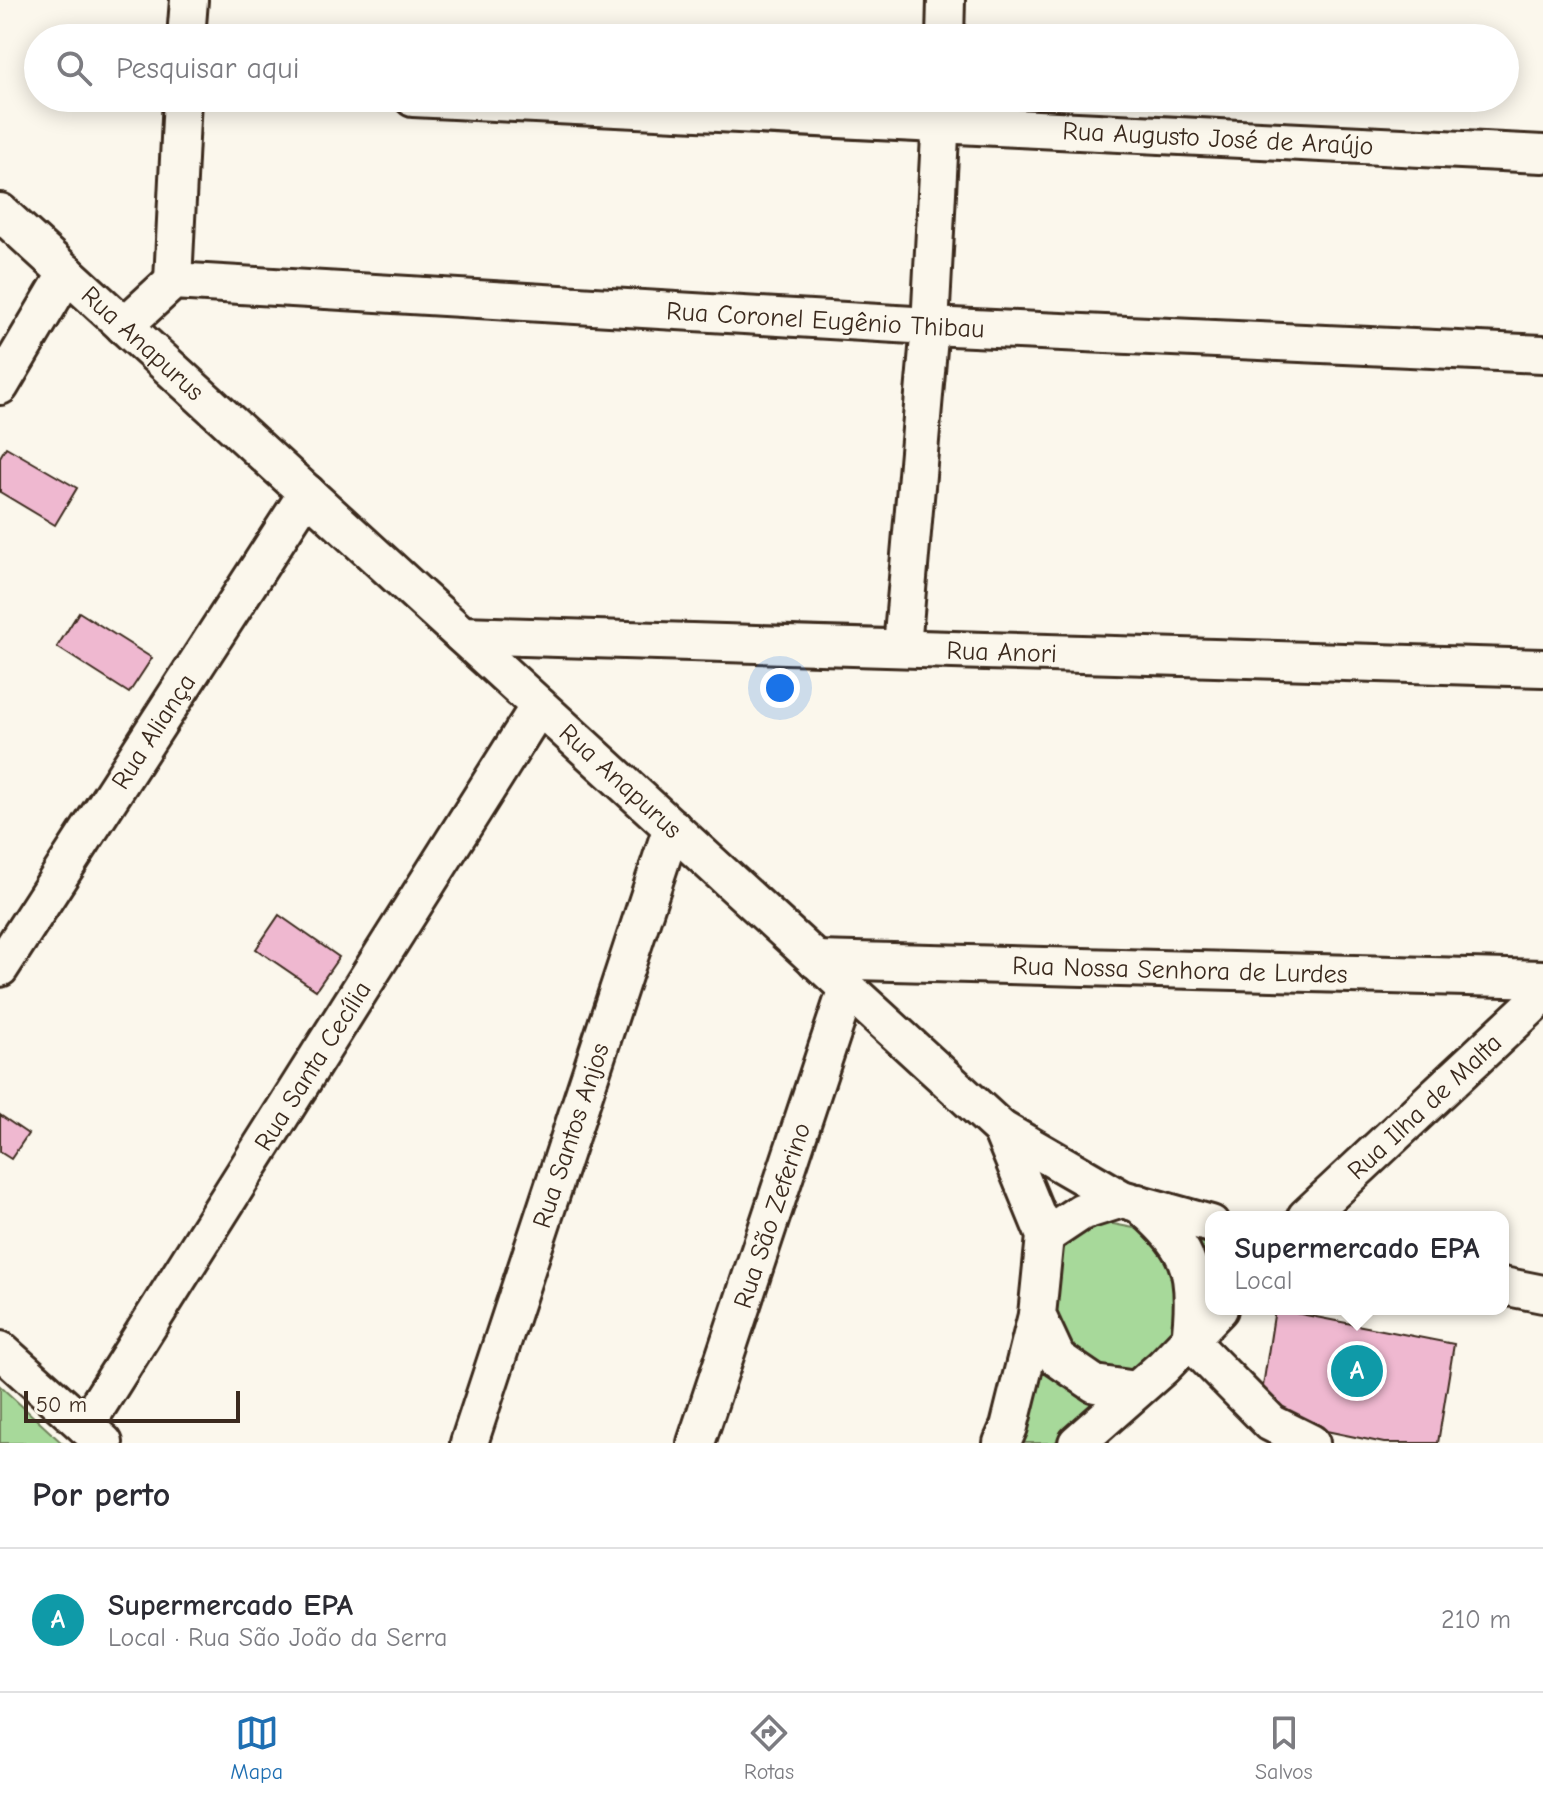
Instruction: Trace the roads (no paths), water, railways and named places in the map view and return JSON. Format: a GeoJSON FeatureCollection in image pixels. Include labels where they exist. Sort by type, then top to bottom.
{"type":"FeatureCollection","features":[{"type":"Feature","properties":{"kind":"street"},"geometry":{"type":"LineString","coordinates":[[187,24],[189,0]]}},
{"type":"Feature","properties":{"kind":"street"},"geometry":{"type":"LineString","coordinates":[[945,24],[946,0]]}},
{"type":"Feature","properties":{"kind":"street"},"geometry":{"type":"LineString","coordinates":[[124,326],[173,281],[181,112]]}},
{"type":"Feature","properties":{"kind":"street"},"geometry":{"type":"LineString","coordinates":[[902,647],[930,326],[941,112]]}},
{"type":"Feature","properties":{"kind":"street","name":"Rua Augusto José de Araújo"},"geometry":{"type":"LineString","coordinates":[[941,112],[1543,154]]}},
{"type":"Feature","properties":{"kind":"street","name":"Rua Anapurus"},"geometry":{"type":"LineString","coordinates":[[0,212],[1001,1129],[1045,1236],[1037,1315],[1009,1427],[1002,1443]]}},
{"type":"Feature","properties":{"kind":"street"},"geometry":{"type":"LineString","coordinates":[[0,386],[67,273]]}},
{"type":"Feature","properties":{"kind":"street","name":"Rua Coronel Eugênio Thibau"},"geometry":{"type":"LineString","coordinates":[[173,281],[930,326],[1543,354]]}},
{"type":"Feature","properties":{"kind":"street","name":"Rua Aliança"},"geometry":{"type":"LineString","coordinates":[[0,968],[307,493]]}},
{"type":"Feature","properties":{"kind":"street","name":"Rua Anori"},"geometry":{"type":"LineString","coordinates":[[462,635],[1543,668]]}},
{"type":"Feature","properties":{"kind":"street","name":"Rua Santa Cecília"},"geometry":{"type":"LineString","coordinates":[[94,1434],[539,706]]}},
{"type":"Feature","properties":{"kind":"street","name":"Rua Santos Anjos"},"geometry":{"type":"LineString","coordinates":[[469,1443],[672,827]]}},
{"type":"Feature","properties":{"kind":"street","name":"Rua Nossa Senhora de Lurdes"},"geometry":{"type":"LineString","coordinates":[[816,960],[1543,979]]}},
{"type":"Feature","properties":{"kind":"street","name":"Rua São Zeferino"},"geometry":{"type":"LineString","coordinates":[[696,1443],[847,988]]}},
{"type":"Feature","properties":{"kind":"street","name":"Rua Ilha de Malta"},"geometry":{"type":"LineString","coordinates":[[1312,1211],[1543,995]]}},
{"type":"Feature","properties":{"kind":"street"},"geometry":{"type":"LineString","coordinates":[[1001,1129],[1130,1201],[1161,1224],[1186,1260],[1194,1305],[1190,1341]]}},
{"type":"Feature","properties":{"kind":"street"},"geometry":{"type":"LineString","coordinates":[[1045,1236],[1081,1212],[1130,1201],[1205,1222]]}},
{"type":"Feature","properties":{"kind":"street"},"geometry":{"type":"LineString","coordinates":[[1509,1287],[1543,1294]]}},
{"type":"Feature","properties":{"kind":"street"},"geometry":{"type":"LineString","coordinates":[[1037,1315],[1057,1358],[1095,1384],[1136,1390]]}},
{"type":"Feature","properties":{"kind":"street"},"geometry":{"type":"LineString","coordinates":[[1077,1443],[1190,1341],[1214,1315]]}},
{"type":"Feature","properties":{"kind":"street"},"geometry":{"type":"LineString","coordinates":[[1190,1341],[1271,1423],[1311,1443]]}},
{"type":"Feature","properties":{"kind":"street"},"geometry":{"type":"LineString","coordinates":[[0,1350],[94,1434]]}},
{"type":"Feature","properties":{"kind":"place","name":"Supermercado EPA"},"geometry":{"type":"Point","coordinates":[1357,1371]}}]}
